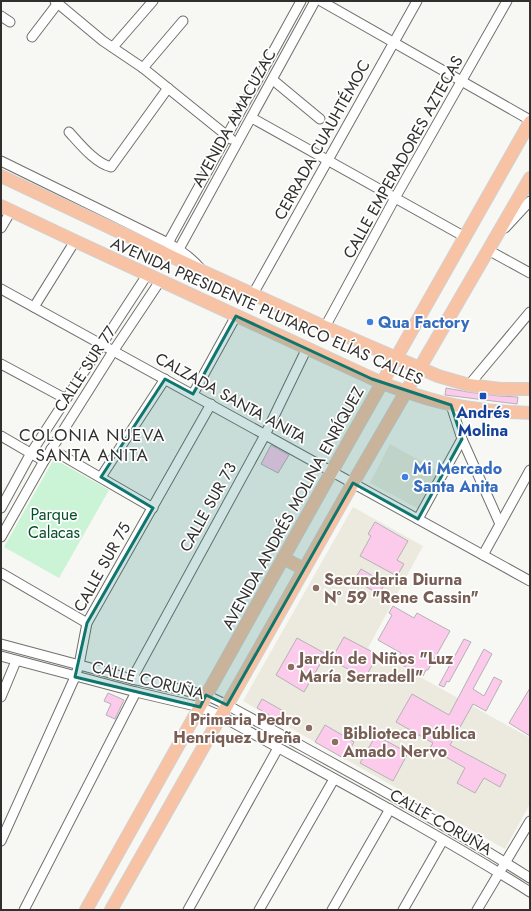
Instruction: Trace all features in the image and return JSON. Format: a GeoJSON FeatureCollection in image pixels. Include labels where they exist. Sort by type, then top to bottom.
{"type":"FeatureCollection","features":[{"type":"Feature","properties":{"kind":"main road","name":"AVENIDA ANDRÉS MOLINA ENRÍQUEZ"},"geometry":{"type":"LineString","coordinates":[[86,910],[530,121]]}},
{"type":"Feature","properties":{"kind":"main road","name":"AVENIDA PRESIDENTE PLUTARCO ELÍAS CALLES"},"geometry":{"type":"LineString","coordinates":[[1,176],[202,271],[418,368],[438,376],[469,385],[500,389],[530,389]]}},
{"type":"Feature","properties":{"kind":"main road"},"geometry":{"type":"LineString","coordinates":[[112,910],[352,483],[530,178]]}},
{"type":"Feature","properties":{"kind":"main road","name":"AVENIDA PRESIDENTE PLUTARCO ELÍAS CALLES"},"geometry":{"type":"LineString","coordinates":[[6,208],[75,242],[382,383],[405,392],[428,400],[478,410],[530,413]]}},
{"type":"Feature","properties":{"kind":"main road"},"geometry":{"type":"LineString","coordinates":[[283,558],[304,570]]}},
{"type":"Feature","properties":{"kind":"street"},"geometry":{"type":"LineString","coordinates":[[113,48],[153,1]]}},
{"type":"Feature","properties":{"kind":"street","name":"AVENIDA AMACUZAC"},"geometry":{"type":"LineString","coordinates":[[168,243],[301,1]]}},
{"type":"Feature","properties":{"kind":"street","name":"AVENIDA AMACUZAC"},"geometry":{"type":"LineString","coordinates":[[179,249],[315,1]]}},
{"type":"Feature","properties":{"kind":"street"},"geometry":{"type":"LineString","coordinates":[[320,1],[530,121]]}},
{"type":"Feature","properties":{"kind":"street","name":"CERRADA CUAUHTÉMOC"},"geometry":{"type":"LineString","coordinates":[[253,294],[417,1]]}},
{"type":"Feature","properties":{"kind":"street","name":"CALLE EMPERADORES AZTECAS"},"geometry":{"type":"LineString","coordinates":[[325,327],[395,198],[507,1]]}},
{"type":"Feature","properties":{"kind":"street"},"geometry":{"type":"LineString","coordinates":[[32,37],[56,2],[98,37],[143,68],[237,143]]}},
{"type":"Feature","properties":{"kind":"street"},"geometry":{"type":"LineString","coordinates":[[1,16],[10,22]]}},
{"type":"Feature","properties":{"kind":"street"},"geometry":{"type":"LineString","coordinates":[[143,68],[183,21]]}},
{"type":"Feature","properties":{"kind":"street"},"geometry":{"type":"LineString","coordinates":[[273,80],[320,119]]}},
{"type":"Feature","properties":{"kind":"street"},"geometry":{"type":"LineString","coordinates":[[69,132],[90,153],[107,166],[111,167],[168,88]]}},
{"type":"Feature","properties":{"kind":"street"},"geometry":{"type":"LineString","coordinates":[[252,118],[465,237]]}},
{"type":"Feature","properties":{"kind":"street","name":"AVENIDA PRESIDENTE PLUTARCO ELÍAS CALLES"},"geometry":{"type":"LineString","coordinates":[[1,161],[179,249],[195,262],[202,271]]}},
{"type":"Feature","properties":{"kind":"street"},"geometry":{"type":"LineString","coordinates":[[495,239],[530,201]]}},
{"type":"Feature","properties":{"kind":"street"},"geometry":{"type":"LineString","coordinates":[[1,228],[6,208]]}},
{"type":"Feature","properties":{"kind":"street"},"geometry":{"type":"LineString","coordinates":[[34,307],[75,242]]}},
{"type":"Feature","properties":{"kind":"street"},"geometry":{"type":"LineString","coordinates":[[488,250],[530,273]]}},
{"type":"Feature","properties":{"kind":"street","name":"CALLE SUR 77"},"geometry":{"type":"LineString","coordinates":[[1,508],[31,453],[147,275]]}},
{"type":"Feature","properties":{"kind":"street","name":"CALLE SUR 77"},"geometry":{"type":"LineString","coordinates":[[1,537],[44,460],[160,281]]}},
{"type":"Feature","properties":{"kind":"street","name":"CALZADA SANTA ANITA"},"geometry":{"type":"LineString","coordinates":[[1,289],[114,350],[530,581]]}},
{"type":"Feature","properties":{"kind":"street"},"geometry":{"type":"LineString","coordinates":[[469,385],[530,312]]}},
{"type":"Feature","properties":{"kind":"street"},"geometry":{"type":"LineString","coordinates":[[193,394],[236,316]]}},
{"type":"Feature","properties":{"kind":"street","name":"CALLE SUR 73"},"geometry":{"type":"LineString","coordinates":[[132,679],[265,435],[307,348]]}},
{"type":"Feature","properties":{"kind":"street"},"geometry":{"type":"LineString","coordinates":[[1,364],[66,399]]}},
{"type":"Feature","properties":{"kind":"street"},"geometry":{"type":"LineString","coordinates":[[101,477],[165,379]]}},
{"type":"Feature","properties":{"kind":"street","name":"CALLE SUR 75"},"geometry":{"type":"LineString","coordinates":[[1,841],[75,677],[79,665],[87,624],[211,404]]}},
{"type":"Feature","properties":{"kind":"street"},"geometry":{"type":"LineString","coordinates":[[450,404],[462,439],[500,524]]}},
{"type":"Feature","properties":{"kind":"street"},"geometry":{"type":"LineString","coordinates":[[1,436],[44,460]]}},
{"type":"Feature","properties":{"kind":"street"},"geometry":{"type":"LineString","coordinates":[[418,519],[462,439]]}},
{"type":"Feature","properties":{"kind":"street"},"geometry":{"type":"LineString","coordinates":[[51,449],[153,508]]}},
{"type":"Feature","properties":{"kind":"street"},"geometry":{"type":"LineString","coordinates":[[483,555],[530,470]]}},
{"type":"Feature","properties":{"kind":"street"},"geometry":{"type":"LineString","coordinates":[[1,573],[87,624]]}},
{"type":"Feature","properties":{"kind":"street","name":"CALLE CORUÑA"},"geometry":{"type":"LineString","coordinates":[[1,644],[132,679],[206,695],[228,705],[443,825],[530,878]]}},
{"type":"Feature","properties":{"kind":"street","name":"CALLE CORUÑA"},"geometry":{"type":"LineString","coordinates":[[1,656],[75,677],[200,707],[221,716],[390,809],[530,892]]}},
{"type":"Feature","properties":{"kind":"street"},"geometry":{"type":"LineString","coordinates":[[1,697],[16,661]]}},
{"type":"Feature","properties":{"kind":"street"},"geometry":{"type":"LineString","coordinates":[[24,910],[136,692]]}},
{"type":"Feature","properties":{"kind":"street"},"geometry":{"type":"LineString","coordinates":[[188,910],[278,748]]}},
{"type":"Feature","properties":{"kind":"street"},"geometry":{"type":"LineString","coordinates":[[259,910],[334,779]]}},
{"type":"Feature","properties":{"kind":"street"},"geometry":{"type":"LineString","coordinates":[[332,910],[390,809]]}},
{"type":"Feature","properties":{"kind":"street"},"geometry":{"type":"LineString","coordinates":[[477,910],[530,821]]}},
{"type":"Feature","properties":{"kind":"street"},"geometry":{"type":"LineString","coordinates":[[403,910],[443,840]]}},
{"type":"Feature","properties":{"kind":"highlighted area"},"geometry":{"type":"Polygon","coordinates":[[[236,316],[372,379],[451,405],[462,439],[418,519],[353,483],[227,705],[206,695],[200,707],[75,677],[87,623],[153,508],[101,477],[165,379],[193,394],[236,316]]]}},
{"type":"Feature","properties":{"kind":"shaded area","name":"Mi Mercado Santa Anita"},"geometry":{"type":"Polygon","coordinates":[[[390,444],[440,472],[419,509],[370,483],[390,444]]]}},
{"type":"Feature","properties":{"kind":"shaded area"},"geometry":{"type":"Polygon","coordinates":[[[353,507],[423,546],[368,648],[530,738],[530,804],[505,849],[345,759],[354,742],[325,725],[315,742],[243,701],[353,507]]]}},
{"type":"Feature","properties":{"kind":"green space","name":"Parque Calacas"},"geometry":{"type":"Polygon","coordinates":[[[54,459],[109,490],[59,578],[4,547],[54,459]]]}},
{"type":"Feature","properties":{"kind":"building"},"geometry":{"type":"Polygon","coordinates":[[[446,388],[499,396],[518,397],[517,404],[445,395],[446,388]]]}},
{"type":"Feature","properties":{"kind":"building"},"geometry":{"type":"Polygon","coordinates":[[[271,445],[289,455],[278,473],[261,464],[271,445]]]}},
{"type":"Feature","properties":{"kind":"building"},"geometry":{"type":"Polygon","coordinates":[[[375,522],[408,541],[397,560],[404,564],[397,576],[360,556],[371,536],[368,534],[375,522]]]}},
{"type":"Feature","properties":{"kind":"building"},"geometry":{"type":"Polygon","coordinates":[[[361,569],[385,583],[379,594],[354,580],[361,569]]]}},
{"type":"Feature","properties":{"kind":"building"},"geometry":{"type":"Polygon","coordinates":[[[393,606],[414,618],[417,613],[450,631],[428,670],[426,670],[423,676],[396,662],[401,653],[378,640],[392,615],[389,613],[393,606]]]}},
{"type":"Feature","properties":{"kind":"building"},"geometry":{"type":"Polygon","coordinates":[[[344,637],[378,655],[365,678],[331,660],[344,637]]]}},
{"type":"Feature","properties":{"kind":"building"},"geometry":{"type":"Polygon","coordinates":[[[297,638],[326,654],[304,692],[276,675],[297,638]]]}},
{"type":"Feature","properties":{"kind":"building"},"geometry":{"type":"Polygon","coordinates":[[[464,639],[471,642],[449,682],[447,681],[444,687],[439,685],[464,639]]]}},
{"type":"Feature","properties":{"kind":"building"},"geometry":{"type":"Polygon","coordinates":[[[484,649],[492,654],[473,689],[484,696],[494,677],[502,681],[486,711],[473,704],[450,745],[506,775],[500,787],[484,778],[475,793],[457,783],[465,768],[430,748],[433,743],[396,722],[412,694],[449,715],[484,649]]]}},
{"type":"Feature","properties":{"kind":"building"},"geometry":{"type":"Polygon","coordinates":[[[530,688],[530,736],[509,723],[530,688]]]}},
{"type":"Feature","properties":{"kind":"building"},"geometry":{"type":"Polygon","coordinates":[[[108,693],[124,700],[115,719],[106,715],[111,704],[104,701],[108,693]]]}},
{"type":"Feature","properties":{"kind":"building"},"geometry":{"type":"Polygon","coordinates":[[[262,699],[285,712],[279,721],[257,708],[262,699]]]}},
{"type":"Feature","properties":{"kind":"building","name":"Biblioteca Pública Amado Nervo"},"geometry":{"type":"Polygon","coordinates":[[[325,725],[354,742],[345,759],[315,742],[325,725]]]}},
{"type":"Feature","properties":{"kind":"building"},"geometry":{"type":"Polygon","coordinates":[[[376,735],[408,753],[393,781],[360,763],[376,735]]]}},
{"type":"Feature","properties":{"kind":"place","name":"Qua Factory"},"geometry":{"type":"Point","coordinates":[370,322]}},
{"type":"Feature","properties":{"kind":"place","name":"Andrés Molina"},"geometry":{"type":"Point","coordinates":[483,396]}},
{"type":"Feature","properties":{"kind":"place","name":"Mi Mercado Santa Anita"},"geometry":{"type":"Point","coordinates":[405,477]}},
{"type":"Feature","properties":{"kind":"place","name":"Secundaria Diurna N° 59 \"Rene Cassin\""},"geometry":{"type":"Point","coordinates":[316,588]}},
{"type":"Feature","properties":{"kind":"place","name":"Jardín de Niños \"Luz María Serradell\""},"geometry":{"type":"Point","coordinates":[291,667]}},
{"type":"Feature","properties":{"kind":"place","name":"Primaria Pedro Henriquez Ureña"},"geometry":{"type":"Point","coordinates":[309,728]}},
{"type":"Feature","properties":{"kind":"place","name":"Biblioteca Pública Amado Nervo"},"geometry":{"type":"Point","coordinates":[335,742]}},
{"type":"Feature","properties":{"kind":"district","name":"COLONIA NUEVA SANTA ANITA"},"geometry":{"type":"Point","coordinates":[92,445]}}]}
